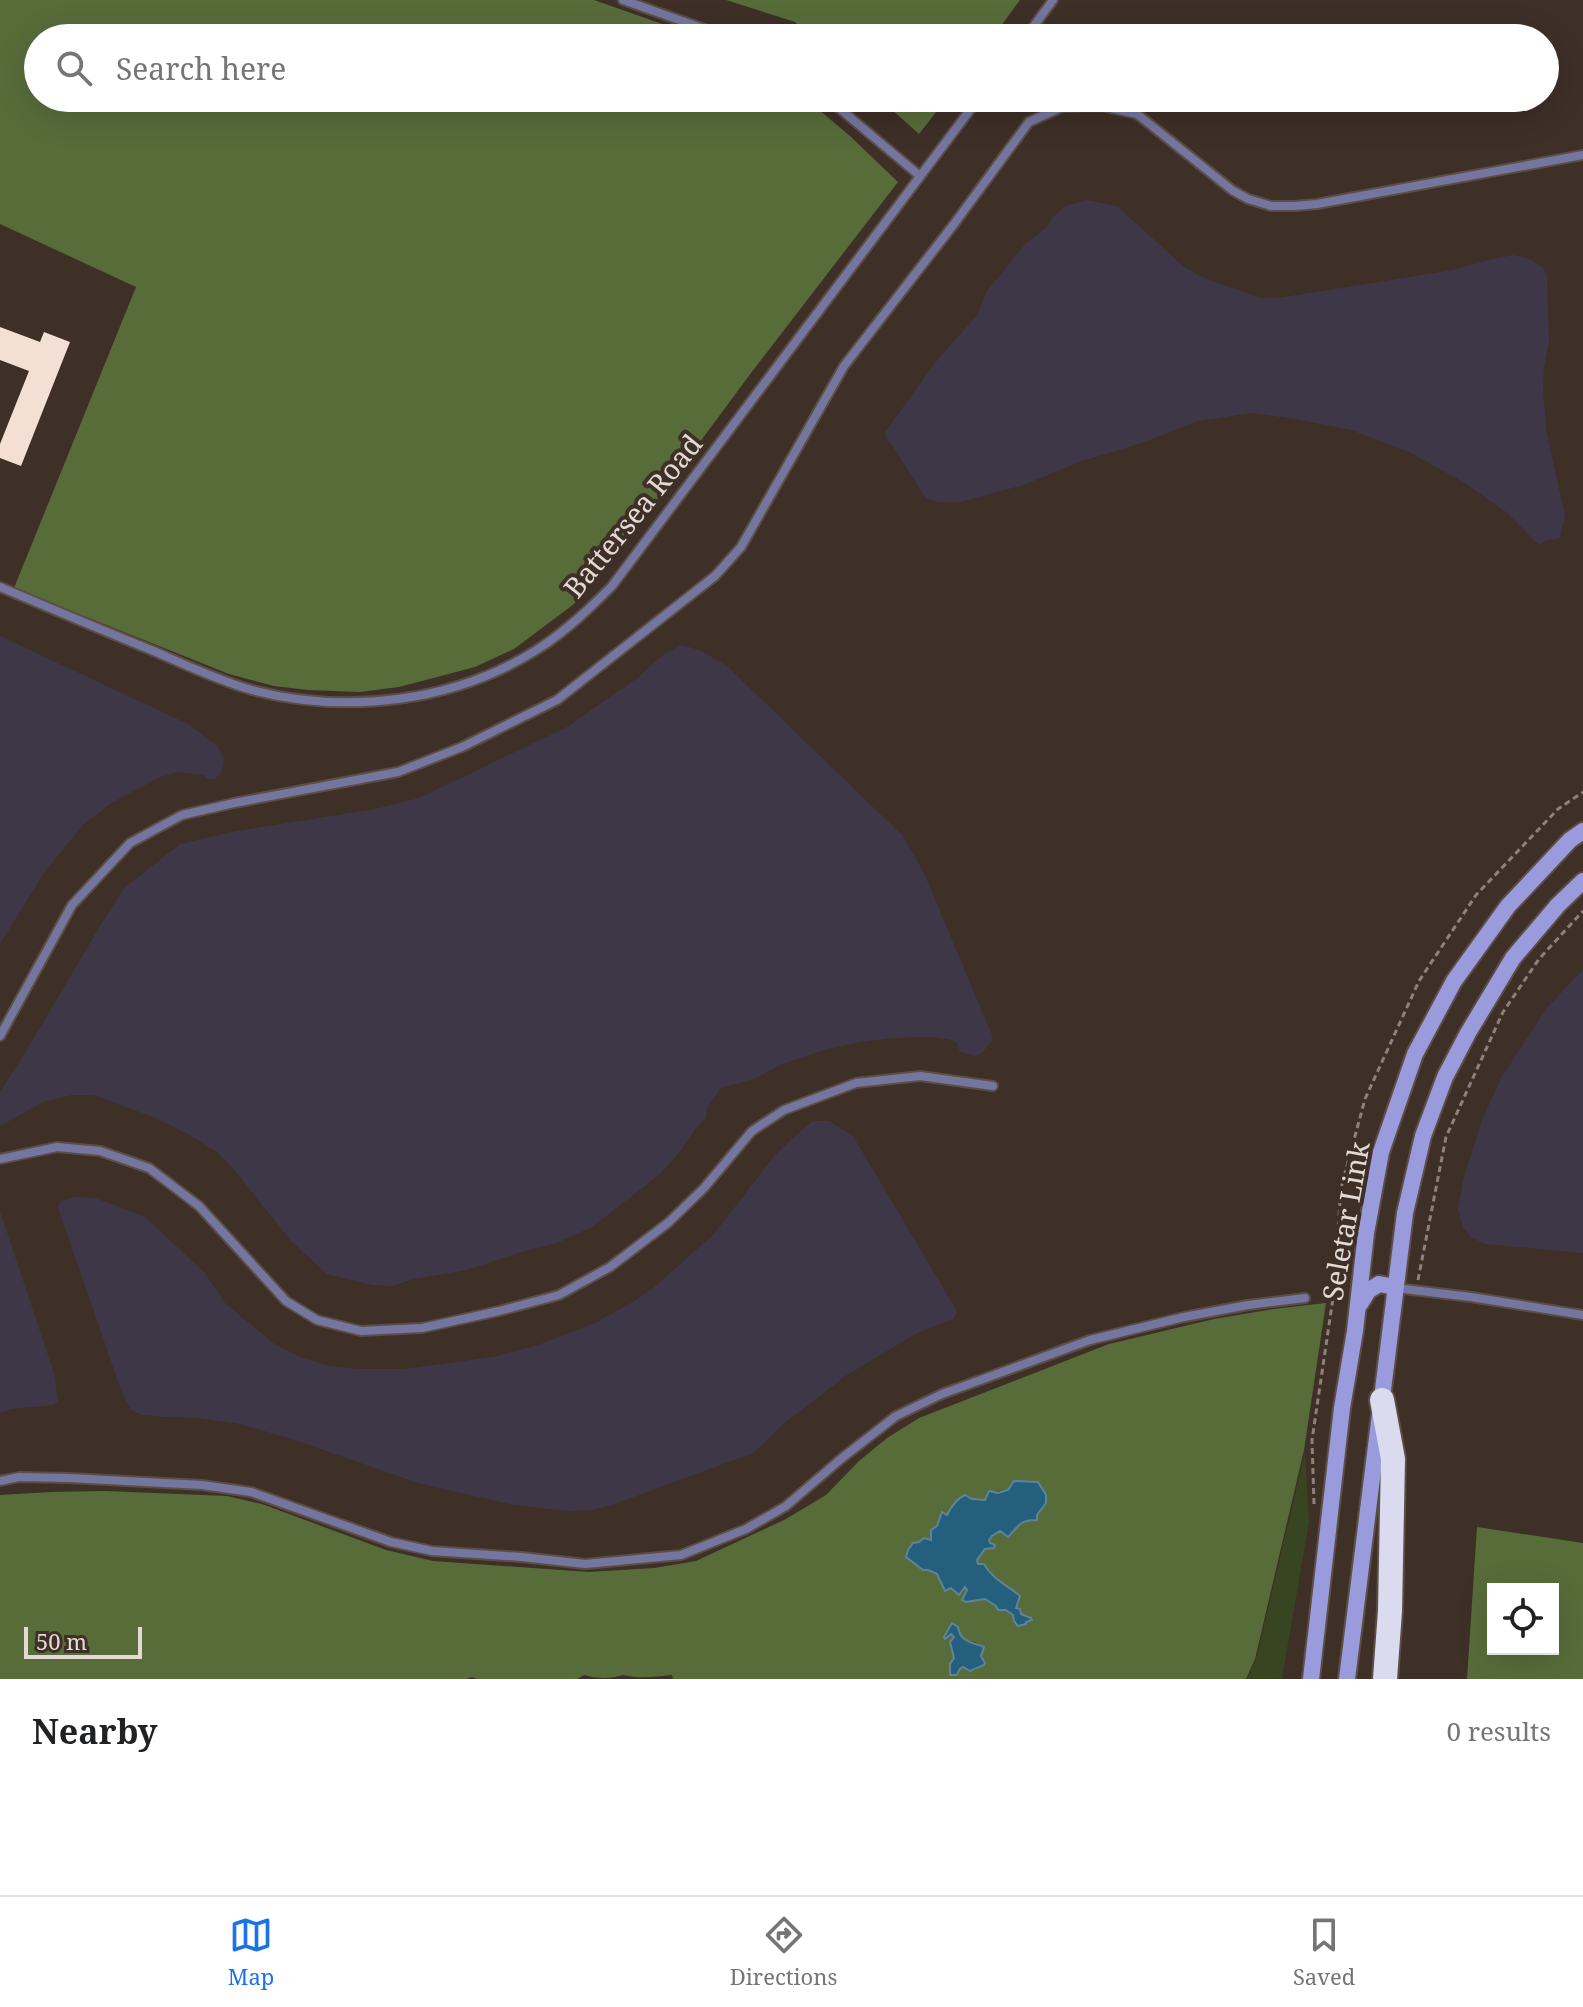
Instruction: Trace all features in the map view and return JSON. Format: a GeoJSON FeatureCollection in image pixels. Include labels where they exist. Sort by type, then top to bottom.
{"type":"FeatureCollection","features":[{"type":"Feature","properties":{"kind":"highway"},"geometry":{"type":"LineString","coordinates":[[1382,1400],[1393,1459],[1390,1611],[1385,1679]]}},
{"type":"Feature","properties":{"kind":"main road","name":"Seletar Link"},"geometry":{"type":"LineString","coordinates":[[1312,1674],[1342,1408],[1366,1233],[1381,1152],[1415,1054],[1454,981],[1508,906],[1570,840],[1583,831]]}},
{"type":"Feature","properties":{"kind":"main road","name":"Seletar Link"},"geometry":{"type":"LineString","coordinates":[[1348,1676],[1405,1213],[1423,1136],[1445,1077],[1513,958],[1583,881]]}},
{"type":"Feature","properties":{"kind":"main road"},"geometry":{"type":"LineString","coordinates":[[1357,1309],[1368,1291],[1379,1284],[1395,1287]]}},
{"type":"Feature","properties":{"kind":"lane"},"geometry":{"type":"LineString","coordinates":[[623,0],[691,24]]}},
{"type":"Feature","properties":{"kind":"lane"},"geometry":{"type":"LineString","coordinates":[[1035,24],[1053,0]]}},
{"type":"Feature","properties":{"kind":"lane"},"geometry":{"type":"LineString","coordinates":[[844,112],[920,176]]}},
{"type":"Feature","properties":{"kind":"lane","name":"Battersea Road"},"geometry":{"type":"LineString","coordinates":[[0,587],[213,676],[253,690],[304,699],[353,702],[405,699],[493,673],[538,649],[578,619],[612,586],[968,112]]}},
{"type":"Feature","properties":{"kind":"lane"},"geometry":{"type":"LineString","coordinates":[[0,1036],[72,905],[130,843],[182,815],[398,772],[462,747],[557,700],[715,576],[741,547],[844,366],[1029,122],[1051,112]]}},
{"type":"Feature","properties":{"kind":"lane"},"geometry":{"type":"LineString","coordinates":[[1128,112],[1137,114],[1232,190],[1271,206],[1317,204],[1583,155]]}},
{"type":"Feature","properties":{"kind":"lane"},"geometry":{"type":"LineString","coordinates":[[0,1159],[57,1147],[100,1151],[149,1168],[199,1206],[286,1301],[317,1320],[361,1331],[422,1328],[559,1295],[610,1267],[677,1214],[704,1188],[752,1131],[784,1110],[856,1083],[920,1076],[993,1086]]}},
{"type":"Feature","properties":{"kind":"lane"},"geometry":{"type":"LineString","coordinates":[[1395,1287],[1583,1315]]}},
{"type":"Feature","properties":{"kind":"lane"},"geometry":{"type":"LineString","coordinates":[[0,1481],[19,1477],[69,1478],[202,1485],[251,1492],[391,1542],[432,1551],[585,1564],[681,1555],[746,1529],[786,1506],[896,1416],[942,1394],[1090,1340],[1184,1317],[1305,1298]]}},
{"type":"Feature","properties":{"kind":"path"},"geometry":{"type":"LineString","coordinates":[[1416,1290],[1446,1137],[1503,1012],[1539,959],[1583,911]]}},
{"type":"Feature","properties":{"kind":"shaded area"},"geometry":{"type":"Polygon","coordinates":[[[1086,200],[1117,206],[1183,266],[1202,277],[1260,298],[1278,298],[1453,270],[1513,255],[1530,259],[1543,268],[1547,275],[1549,342],[1543,390],[1547,435],[1565,515],[1560,538],[1539,545],[1506,512],[1465,483],[1409,452],[1351,430],[1252,413],[1198,421],[1145,442],[1079,462],[1024,485],[960,502],[926,499],[886,439],[885,432],[934,364],[977,315],[987,291],[1026,243],[1047,227],[1066,206],[1086,200]]]}},
{"type":"Feature","properties":{"kind":"shaded area"},"geometry":{"type":"Polygon","coordinates":[[[0,636],[188,724],[217,746],[224,758],[222,771],[215,779],[179,772],[160,777],[110,804],[84,824],[45,871],[0,944],[0,636]]]}},
{"type":"Feature","properties":{"kind":"shaded area"},"geometry":{"type":"Polygon","coordinates":[[[681,645],[700,650],[727,666],[903,836],[924,873],[992,1035],[992,1040],[982,1053],[976,1056],[960,1052],[957,1043],[952,1040],[932,1037],[860,1042],[821,1051],[783,1064],[754,1079],[721,1088],[707,1108],[706,1118],[659,1175],[592,1227],[557,1243],[467,1270],[392,1286],[372,1285],[327,1274],[291,1241],[217,1152],[153,1117],[93,1095],[72,1095],[43,1102],[0,1126],[0,1092],[124,888],[180,844],[231,832],[375,809],[419,798],[567,727],[681,645]]]}},
{"type":"Feature","properties":{"kind":"shaded area"},"geometry":{"type":"Polygon","coordinates":[[[1583,969],[1583,1253],[1485,1244],[1472,1238],[1463,1228],[1458,1209],[1463,1180],[1482,1120],[1501,1078],[1547,1008],[1583,969]]]}},
{"type":"Feature","properties":{"kind":"shaded area"},"geometry":{"type":"Polygon","coordinates":[[[813,1121],[829,1121],[853,1136],[957,1314],[951,1320],[917,1333],[847,1375],[786,1422],[753,1453],[591,1510],[567,1511],[513,1505],[418,1483],[239,1424],[142,1415],[131,1410],[122,1393],[58,1208],[60,1201],[75,1197],[95,1198],[144,1216],[205,1273],[225,1303],[273,1343],[300,1357],[329,1366],[404,1369],[493,1357],[538,1345],[595,1323],[631,1303],[652,1289],[714,1234],[775,1155],[813,1121]]]}},
{"type":"Feature","properties":{"kind":"shaded area"},"geometry":{"type":"Polygon","coordinates":[[[0,1211],[54,1373],[58,1401],[53,1405],[0,1413],[0,1211]]]}},
{"type":"Feature","properties":{"kind":"green space"},"geometry":{"type":"Polygon","coordinates":[[[0,0],[594,0],[662,24],[24,24],[24,112],[822,112],[898,182],[634,531],[574,604],[514,649],[475,667],[399,687],[360,692],[274,686],[229,674],[14,588],[136,287],[0,224],[0,0]]]}},
{"type":"Feature","properties":{"kind":"green space"},"geometry":{"type":"Polygon","coordinates":[[[726,0],[1020,0],[1002,24],[795,22],[726,0]]]}},
{"type":"Feature","properties":{"kind":"green space"},"geometry":{"type":"Polygon","coordinates":[[[895,112],[936,112],[919,134],[895,112]]]}},
{"type":"Feature","properties":{"kind":"green space"},"geometry":{"type":"Polygon","coordinates":[[[1326,1303],[1304,1450],[1255,1659],[1246,1679],[673,1679],[672,1675],[604,1678],[584,1675],[577,1679],[0,1679],[0,1495],[105,1491],[227,1496],[262,1504],[386,1550],[433,1561],[589,1572],[654,1568],[696,1561],[786,1519],[826,1495],[859,1461],[919,1418],[1109,1344],[1214,1319],[1326,1303]],[[1015,1481],[1009,1490],[987,1493],[985,1500],[965,1495],[947,1515],[942,1512],[937,1527],[931,1533],[931,1540],[924,1538],[913,1543],[918,1564],[937,1574],[945,1591],[951,1588],[962,1593],[965,1587],[967,1590],[962,1600],[985,1599],[1013,1615],[1020,1626],[1031,1618],[1016,1608],[1020,1596],[977,1560],[994,1534],[1015,1530],[1042,1509],[1015,1481]],[[951,1624],[944,1637],[951,1634],[954,1637],[950,1642],[954,1658],[950,1672],[959,1674],[964,1667],[976,1670],[984,1647],[964,1640],[951,1624]]]}},
{"type":"Feature","properties":{"kind":"green space"},"geometry":{"type":"Polygon","coordinates":[[[1305,1453],[1309,1522],[1282,1679],[1247,1679],[1256,1659],[1305,1453]]]}},
{"type":"Feature","properties":{"kind":"green space"},"geometry":{"type":"Polygon","coordinates":[[[1477,1527],[1583,1543],[1583,1679],[1467,1679],[1477,1527]]]}},
{"type":"Feature","properties":{"kind":"water"},"geometry":{"type":"Polygon","coordinates":[[[1014,1481],[1038,1482],[1046,1495],[1046,1503],[1037,1520],[1023,1522],[1008,1537],[1000,1531],[992,1536],[989,1540],[995,1545],[994,1548],[985,1549],[977,1560],[978,1564],[984,1564],[995,1578],[1020,1596],[1016,1608],[1032,1620],[1018,1626],[1013,1615],[1006,1610],[998,1610],[985,1599],[962,1600],[967,1590],[965,1587],[959,1595],[951,1588],[945,1591],[937,1574],[923,1570],[906,1557],[913,1543],[924,1538],[931,1540],[931,1530],[937,1526],[942,1512],[947,1515],[959,1499],[965,1495],[985,1500],[989,1491],[998,1493],[1008,1490],[1014,1481]]]}},
{"type":"Feature","properties":{"kind":"water"},"geometry":{"type":"Polygon","coordinates":[[[952,1623],[964,1639],[984,1647],[981,1656],[984,1665],[970,1671],[963,1667],[957,1675],[950,1675],[950,1664],[954,1658],[950,1642],[954,1637],[951,1634],[944,1637],[952,1623]]]}},
{"type":"Feature","properties":{"kind":"building"},"geometry":{"type":"Polygon","coordinates":[[[0,327],[40,342],[44,332],[70,342],[21,466],[0,458],[0,444],[29,371],[0,360],[0,327]]]}}]}
